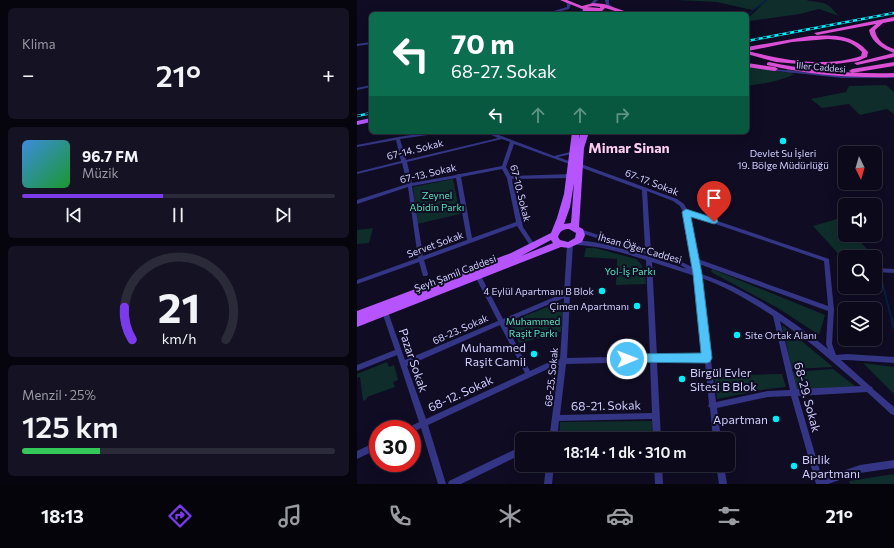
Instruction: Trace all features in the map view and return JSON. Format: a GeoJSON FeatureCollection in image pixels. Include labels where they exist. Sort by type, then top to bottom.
{"type":"FeatureCollection","features":[{"type":"Feature","properties":{"kind":"highway"},"geometry":{"type":"LineString","coordinates":[[582,0],[605,3],[612,8],[624,12]]}},
{"type":"Feature","properties":{"kind":"highway"},"geometry":{"type":"LineString","coordinates":[[564,1],[585,10],[594,12],[603,9],[605,3]]}},
{"type":"Feature","properties":{"kind":"highway"},"geometry":{"type":"LineString","coordinates":[[585,10],[593,2]]}},
{"type":"Feature","properties":{"kind":"highway"},"geometry":{"type":"LineString","coordinates":[[749,46],[894,19]]}},
{"type":"Feature","properties":{"kind":"highway"},"geometry":{"type":"LineString","coordinates":[[881,22],[872,30],[873,36],[877,42],[894,51]]}},
{"type":"Feature","properties":{"kind":"highway"},"geometry":{"type":"LineString","coordinates":[[821,64],[858,59],[863,56],[864,50],[855,31],[856,27],[863,24]]}},
{"type":"Feature","properties":{"kind":"highway"},"geometry":{"type":"LineString","coordinates":[[749,51],[807,38],[835,37],[856,43],[864,50]]}},
{"type":"Feature","properties":{"kind":"highway"},"geometry":{"type":"LineString","coordinates":[[749,52],[776,60],[821,64],[857,63],[894,55]]}},
{"type":"Feature","properties":{"kind":"highway"},"geometry":{"type":"LineString","coordinates":[[749,57],[781,64],[819,68],[861,66],[894,60]]}},
{"type":"Feature","properties":{"kind":"highway"},"geometry":{"type":"LineString","coordinates":[[749,58],[760,62],[809,72],[846,75],[894,76]]}},
{"type":"Feature","properties":{"kind":"highway"},"geometry":{"type":"LineString","coordinates":[[827,71],[870,69],[894,64]]}},
{"type":"Feature","properties":{"kind":"highway"},"geometry":{"type":"LineString","coordinates":[[749,65],[787,70]]}},
{"type":"Feature","properties":{"kind":"main road"},"geometry":{"type":"LineString","coordinates":[[357,123],[369,120]]}},
{"type":"Feature","properties":{"kind":"main road"},"geometry":{"type":"LineString","coordinates":[[357,128],[369,125]]}},
{"type":"Feature","properties":{"kind":"main road"},"geometry":{"type":"LineString","coordinates":[[574,134],[576,150],[577,229],[581,238],[569,244],[555,240],[555,232],[563,218],[571,176],[576,165]]}},
{"type":"Feature","properties":{"kind":"main road"},"geometry":{"type":"LineString","coordinates":[[576,150],[580,134]]}},
{"type":"Feature","properties":{"kind":"main road"},"geometry":{"type":"LineString","coordinates":[[576,150],[585,139],[585,134]]}},
{"type":"Feature","properties":{"kind":"main road","name":"Şeyh Şamil Caddesi"},"geometry":{"type":"LineString","coordinates":[[357,315],[533,246],[565,226],[577,229]]}},
{"type":"Feature","properties":{"kind":"main road","name":"Şeyh Şamil Caddesi"},"geometry":{"type":"LineString","coordinates":[[357,322],[478,276],[569,244]]}},
{"type":"Feature","properties":{"kind":"street"},"geometry":{"type":"LineString","coordinates":[[555,12],[568,8],[569,4],[564,1]]}},
{"type":"Feature","properties":{"kind":"street"},"geometry":{"type":"LineString","coordinates":[[357,46],[369,44]]}},
{"type":"Feature","properties":{"kind":"street","name":"İller Caddesi"},"geometry":{"type":"LineString","coordinates":[[749,65],[787,72],[842,77],[894,76]]}},
{"type":"Feature","properties":{"kind":"street"},"geometry":{"type":"LineString","coordinates":[[357,89],[369,86]]}},
{"type":"Feature","properties":{"kind":"street"},"geometry":{"type":"LineString","coordinates":[[357,146],[427,134]]}},
{"type":"Feature","properties":{"kind":"street","name":"67-17. Sokak"},"geometry":{"type":"LineString","coordinates":[[492,134],[675,200],[683,206],[686,212],[827,260],[831,310]]}},
{"type":"Feature","properties":{"kind":"street"},"geometry":{"type":"LineString","coordinates":[[398,138],[402,161],[410,185],[420,259],[425,274]]}},
{"type":"Feature","properties":{"kind":"street","name":"67-14. Sokak"},"geometry":{"type":"LineString","coordinates":[[357,173],[501,138]]}},
{"type":"Feature","properties":{"kind":"street","name":"67-10. Sokak"},"geometry":{"type":"LineString","coordinates":[[512,142],[504,167],[509,178],[519,223],[533,246]]}},
{"type":"Feature","properties":{"kind":"street"},"geometry":{"type":"LineString","coordinates":[[554,157],[576,150]]}},
{"type":"Feature","properties":{"kind":"street","name":"67-13. Sokak"},"geometry":{"type":"LineString","coordinates":[[357,202],[410,185],[504,167]]}},
{"type":"Feature","properties":{"kind":"street"},"geometry":{"type":"LineString","coordinates":[[458,175],[470,241]]}},
{"type":"Feature","properties":{"kind":"street"},"geometry":{"type":"LineString","coordinates":[[509,178],[571,176]]}},
{"type":"Feature","properties":{"kind":"street"},"geometry":{"type":"LineString","coordinates":[[643,188],[655,358],[657,432]]}},
{"type":"Feature","properties":{"kind":"street"},"geometry":{"type":"LineString","coordinates":[[686,212],[697,274],[716,432]]}},
{"type":"Feature","properties":{"kind":"street","name":"Servet Sokak"},"geometry":{"type":"LineString","coordinates":[[357,282],[519,223]]}},
{"type":"Feature","properties":{"kind":"street","name":"İhsan Öğer Caddesi"},"geometry":{"type":"LineString","coordinates":[[577,229],[730,288],[776,315],[834,358],[894,412]]}},
{"type":"Feature","properties":{"kind":"street","name":"İhsan Öğer Caddesi"},"geometry":{"type":"LineString","coordinates":[[569,244],[593,244],[649,256]]}},
{"type":"Feature","properties":{"kind":"street","name":"68-25. Sokak"},"geometry":{"type":"LineString","coordinates":[[554,432],[563,361],[569,293],[569,244]]}},
{"type":"Feature","properties":{"kind":"street"},"geometry":{"type":"LineString","coordinates":[[695,260],[831,310],[829,344],[834,358],[847,357],[894,360]]}},
{"type":"Feature","properties":{"kind":"street"},"geometry":{"type":"LineString","coordinates":[[882,270],[894,271]]}},
{"type":"Feature","properties":{"kind":"street"},"geometry":{"type":"LineString","coordinates":[[478,276],[529,375]]}},
{"type":"Feature","properties":{"kind":"street","name":"68-23. Sokak"},"geometry":{"type":"LineString","coordinates":[[404,364],[569,293]]}},
{"type":"Feature","properties":{"kind":"street","name":"Pazar Sokak"},"geometry":{"type":"LineString","coordinates":[[385,312],[424,424],[442,484]]}},
{"type":"Feature","properties":{"kind":"street","name":"68-29. Sokak"},"geometry":{"type":"LineString","coordinates":[[776,315],[794,393],[820,483]]}},
{"type":"Feature","properties":{"kind":"street"},"geometry":{"type":"LineString","coordinates":[[357,368],[399,351]]}},
{"type":"Feature","properties":{"kind":"street","name":"68-12. Sokak"},"geometry":{"type":"LineString","coordinates":[[421,425],[529,375],[563,361],[707,358]]}},
{"type":"Feature","properties":{"kind":"street"},"geometry":{"type":"LineString","coordinates":[[712,406],[768,394],[870,390]]}},
{"type":"Feature","properties":{"kind":"street","name":"68-21. Sokak"},"geometry":{"type":"LineString","coordinates":[[556,418],[656,416]]}},
{"type":"Feature","properties":{"kind":"street"},"geometry":{"type":"LineString","coordinates":[[357,454],[369,449]]}},
{"type":"Feature","properties":{"kind":"street"},"geometry":{"type":"LineString","coordinates":[[452,484],[515,453]]}},
{"type":"Feature","properties":{"kind":"street"},"geometry":{"type":"LineString","coordinates":[[820,483],[860,469],[894,464]]}},
{"type":"Feature","properties":{"kind":"street"},"geometry":{"type":"LineString","coordinates":[[548,484],[549,472]]}},
{"type":"Feature","properties":{"kind":"street"},"geometry":{"type":"LineString","coordinates":[[658,472],[659,484]]}},
{"type":"Feature","properties":{"kind":"street"},"geometry":{"type":"LineString","coordinates":[[721,472],[723,484]]}},
{"type":"Feature","properties":{"kind":"green space"},"geometry":{"type":"Polygon","coordinates":[[[677,0],[806,0],[828,5],[839,16],[819,9],[800,14],[750,21],[749,17],[762,5],[752,10],[717,2],[677,0]]]}},
{"type":"Feature","properties":{"kind":"green space"},"geometry":{"type":"Polygon","coordinates":[[[749,66],[795,74],[777,81],[749,86],[749,66]]]}},
{"type":"Feature","properties":{"kind":"green space"},"geometry":{"type":"Polygon","coordinates":[[[886,85],[894,92],[894,114],[887,109],[860,115],[849,104],[822,108],[811,99],[846,92],[849,86],[886,85]]]}},
{"type":"Feature","properties":{"kind":"green space","name":"Zeynel Abidin Parkı"},"geometry":{"type":"Polygon","coordinates":[[[453,179],[460,214],[417,224],[413,187],[453,179]]]}},
{"type":"Feature","properties":{"kind":"green space"},"geometry":{"type":"Polygon","coordinates":[[[837,219],[838,242],[860,242],[868,250],[838,250],[838,253],[813,226],[837,219]]]}},
{"type":"Feature","properties":{"kind":"green space"},"geometry":{"type":"Polygon","coordinates":[[[373,228],[369,243],[357,244],[357,230],[373,228]]]}},
{"type":"Feature","properties":{"kind":"green space","name":"Yol-İş Parkı"},"geometry":{"type":"Polygon","coordinates":[[[586,248],[595,248],[636,259],[639,261],[645,273],[646,284],[616,285],[617,259],[584,257],[586,248]]]}},
{"type":"Feature","properties":{"kind":"green space"},"geometry":{"type":"Polygon","coordinates":[[[712,269],[825,315],[819,335],[778,308],[711,272],[712,269]]]}},
{"type":"Feature","properties":{"kind":"green space","name":"Muhammed Raşit Parkı"},"geometry":{"type":"Polygon","coordinates":[[[560,302],[565,304],[561,332],[545,332],[545,337],[519,343],[509,322],[560,302]]]}},
{"type":"Feature","properties":{"kind":"green space"},"geometry":{"type":"Polygon","coordinates":[[[782,325],[833,367],[792,369],[782,325]]]}},
{"type":"Feature","properties":{"kind":"green space"},"geometry":{"type":"Polygon","coordinates":[[[387,362],[389,367],[394,365],[398,380],[393,382],[395,387],[367,397],[367,399],[363,401],[360,377],[357,378],[357,374],[387,362]]]}},
{"type":"Feature","properties":{"kind":"green space"},"geometry":{"type":"Polygon","coordinates":[[[863,363],[894,367],[894,394],[863,363]]]}},
{"type":"Feature","properties":{"kind":"green space"},"geometry":{"type":"Polygon","coordinates":[[[833,369],[856,387],[796,389],[792,372],[833,369]]]}},
{"type":"Feature","properties":{"kind":"green space"},"geometry":{"type":"Polygon","coordinates":[[[782,374],[786,387],[767,389],[717,399],[714,376],[782,374]]]}},
{"type":"Feature","properties":{"kind":"green space"},"geometry":{"type":"Polygon","coordinates":[[[652,421],[652,432],[559,432],[560,422],[652,421]]]}},
{"type":"Feature","properties":{"kind":"green space"},"geometry":{"type":"Polygon","coordinates":[[[894,474],[894,484],[850,484],[849,481],[894,474]]]}},
{"type":"Feature","properties":{"kind":"waterway"},"geometry":{"type":"LineString","coordinates":[[749,14],[767,0]]}},
{"type":"Feature","properties":{"kind":"waterway"},"geometry":{"type":"LineString","coordinates":[[882,282],[891,317]]}},
{"type":"Feature","properties":{"kind":"waterway"},"geometry":{"type":"LineString","coordinates":[[891,316],[894,329]]}},
{"type":"Feature","properties":{"kind":"tunnel"},"geometry":{"type":"LineString","coordinates":[[787,70],[803,70]]}},
{"type":"Feature","properties":{"kind":"railway"},"geometry":{"type":"LineString","coordinates":[[749,41],[894,13]]}},
{"type":"Feature","properties":{"kind":"railway"},"geometry":{"type":"LineString","coordinates":[[357,116],[369,113]]}},
{"type":"Feature","properties":{"kind":"place","name":"Devlet Su İşleri 19. Bölge Müdürlüğü"},"geometry":{"type":"Point","coordinates":[783,141]}},
{"type":"Feature","properties":{"kind":"place","name":"4 Eylül Apartmanı B Blok"},"geometry":{"type":"Point","coordinates":[602,291]}},
{"type":"Feature","properties":{"kind":"place","name":"Çimen Apartmanı"},"geometry":{"type":"Point","coordinates":[637,306]}},
{"type":"Feature","properties":{"kind":"place","name":"Site Ortak Alanı"},"geometry":{"type":"Point","coordinates":[737,335]}},
{"type":"Feature","properties":{"kind":"place","name":"Muhammed Raşit Camii"},"geometry":{"type":"Point","coordinates":[534,354]}},
{"type":"Feature","properties":{"kind":"place","name":"Birgül Evler Sitesi B Blok"},"geometry":{"type":"Point","coordinates":[682,379]}},
{"type":"Feature","properties":{"kind":"place","name":"Apartman"},"geometry":{"type":"Point","coordinates":[776,419]}},
{"type":"Feature","properties":{"kind":"place","name":"Birlik Apartmanı"},"geometry":{"type":"Point","coordinates":[794,466]}},
{"type":"Feature","properties":{"kind":"district","name":"Mimar Sinan"},"geometry":{"type":"Point","coordinates":[629,147]}},
{"type":"Feature","properties":{"kind":"route"},"geometry":{"type":"LineString","coordinates":[[627,359],[707,358],[697,274],[686,212],[714,222]]}}]}
